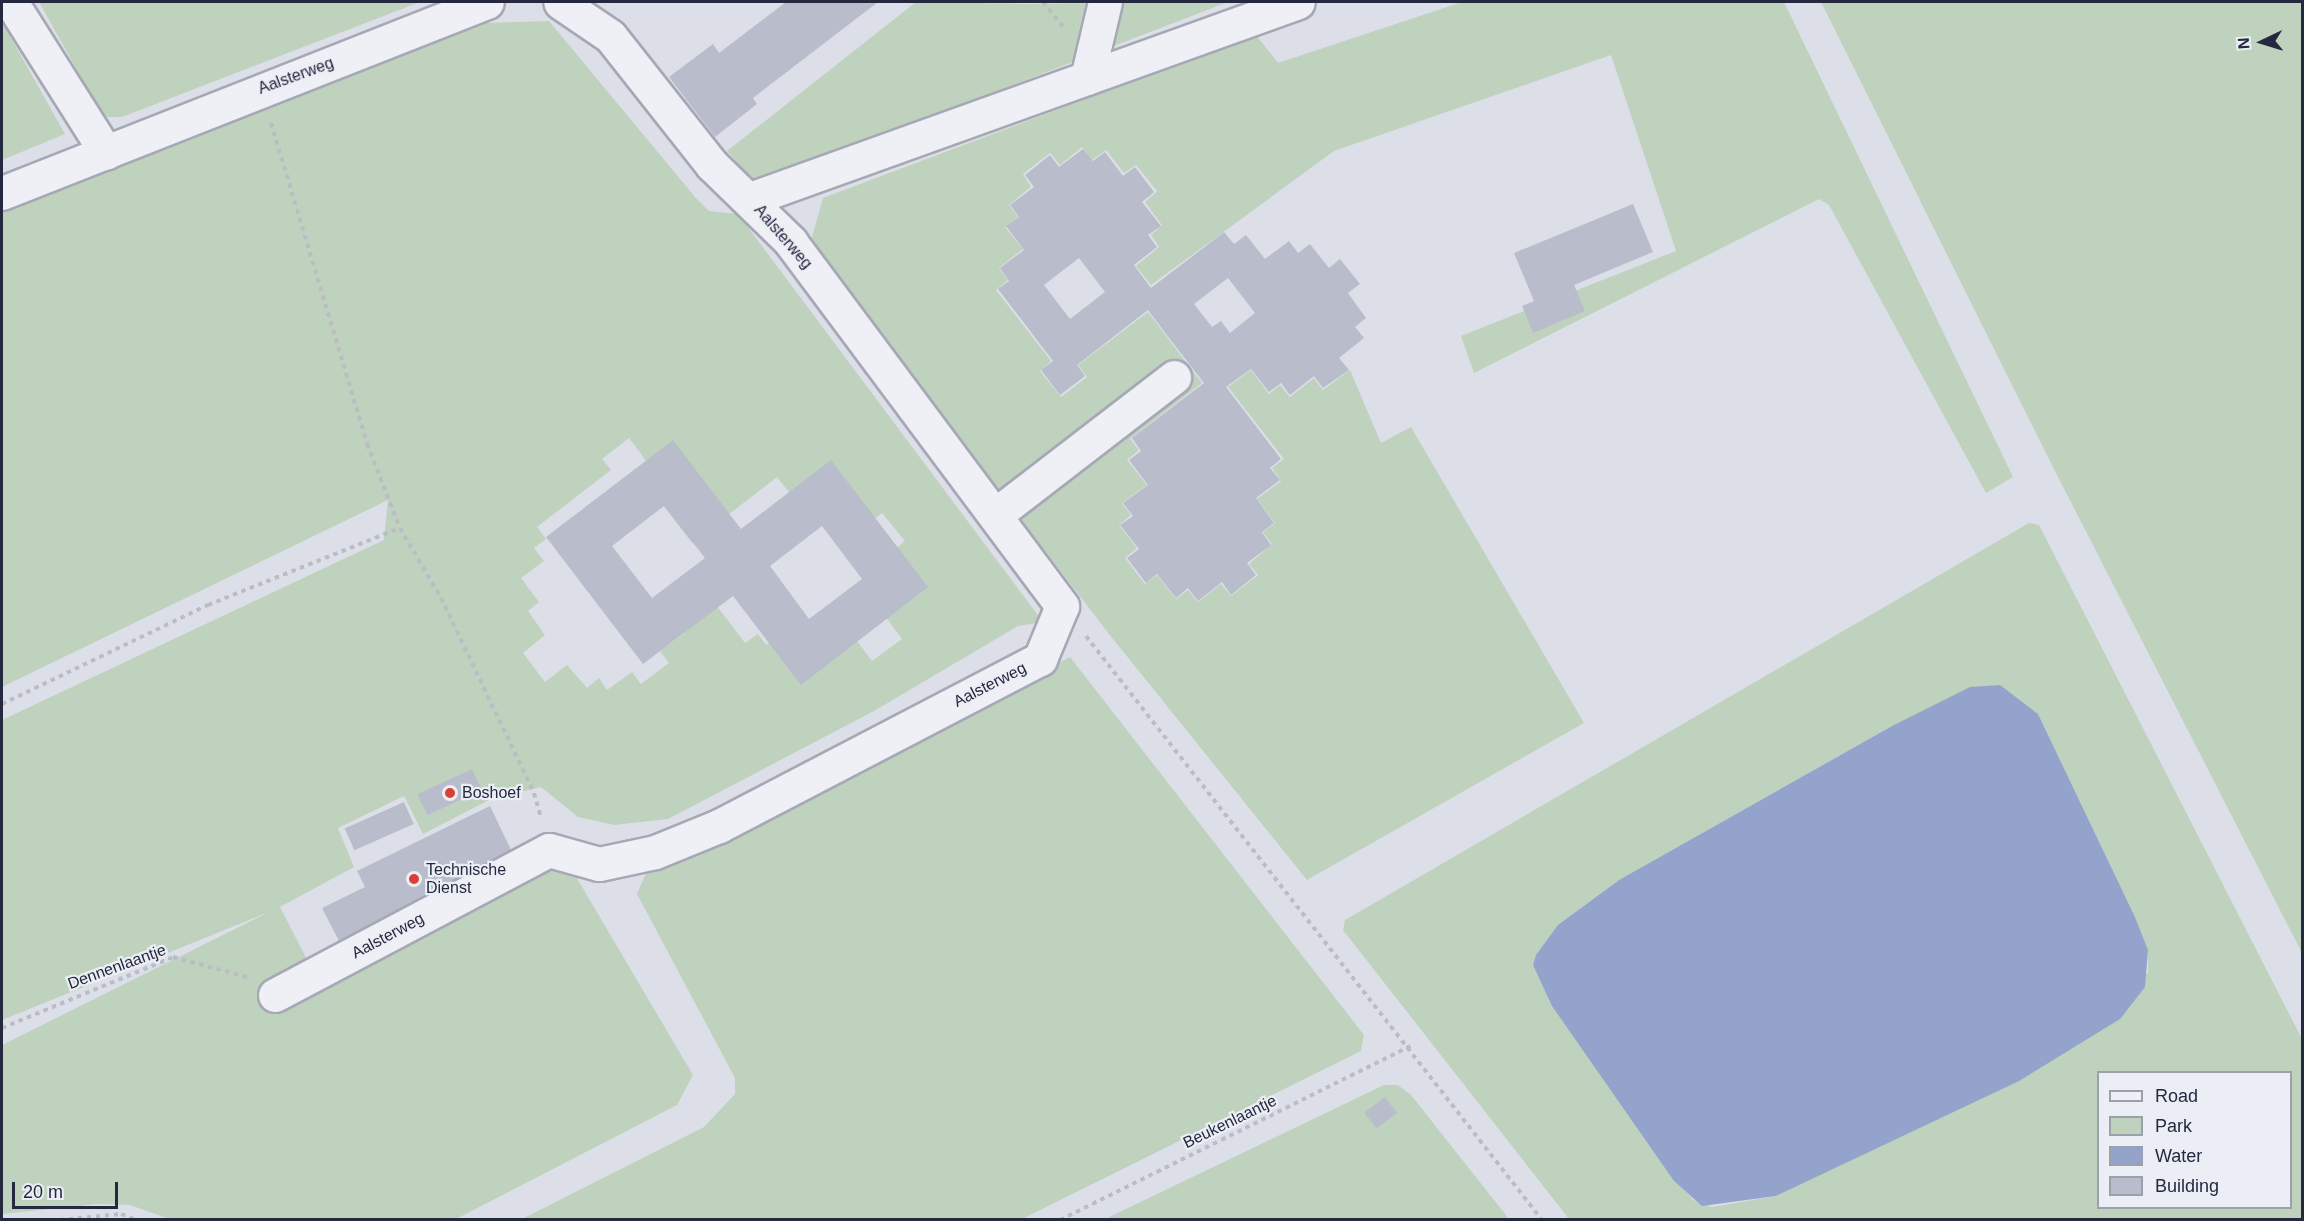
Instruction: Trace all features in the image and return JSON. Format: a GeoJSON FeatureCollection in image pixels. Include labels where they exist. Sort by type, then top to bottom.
{"type":"FeatureCollection","features":[{"type":"Feature","properties":{"kind":"street"},"geometry":{"type":"LineString","coordinates":[[11,2],[106,152]]}},
{"type":"Feature","properties":{"kind":"street","name":"Aalsterweg"},"geometry":{"type":"LineString","coordinates":[[2,193],[261,88],[476,10],[487,2]]}},
{"type":"Feature","properties":{"kind":"street","name":"Aalsterweg"},"geometry":{"type":"LineString","coordinates":[[275,996],[549,850],[599,864],[655,852],[719,826],[1040,659],[1062,606],[791,242],[750,199],[712,165],[610,36],[560,2]]}},
{"type":"Feature","properties":{"kind":"street"},"geometry":{"type":"LineString","coordinates":[[1087,78],[1105,2]]}},
{"type":"Feature","properties":{"kind":"street"},"geometry":{"type":"LineString","coordinates":[[750,199],[1298,2]]}},
{"type":"Feature","properties":{"kind":"street"},"geometry":{"type":"LineString","coordinates":[[995,515],[1174,377]]}},
{"type":"Feature","properties":{"kind":"path"},"geometry":{"type":"LineString","coordinates":[[261,88],[367,444],[400,528],[441,598],[534,793],[549,850]]}},
{"type":"Feature","properties":{"kind":"path"},"geometry":{"type":"LineString","coordinates":[[2,704],[208,605],[400,528]]}},
{"type":"Feature","properties":{"kind":"path"},"geometry":{"type":"LineString","coordinates":[[1062,606],[1411,1046],[1542,1220]]}},
{"type":"Feature","properties":{"kind":"path","name":"Dennenlaantje"},"geometry":{"type":"LineString","coordinates":[[2,1028],[173,957],[243,975],[275,996]]}},
{"type":"Feature","properties":{"kind":"path","name":"Beukenlaantje"},"geometry":{"type":"LineString","coordinates":[[1060,1220],[1411,1046]]}},
{"type":"Feature","properties":{"kind":"path"},"geometry":{"type":"LineString","coordinates":[[60,1220],[121,1215],[137,1220]]}},
{"type":"Feature","properties":{"kind":"green space"},"geometry":{"type":"Polygon","coordinates":[[[39,2],[420,2],[122,117],[103,117],[39,2]]]}},
{"type":"Feature","properties":{"kind":"green space"},"geometry":{"type":"Polygon","coordinates":[[[916,2],[1025,4],[1228,2],[767,180],[751,178],[727,151],[916,2]]]}},
{"type":"Feature","properties":{"kind":"green space"},"geometry":{"type":"Polygon","coordinates":[[[1462,2],[1784,2],[2013,477],[1986,493],[1829,205],[1819,199],[1474,373],[1461,336],[1676,251],[1611,55],[1334,151],[1151,285],[1136,266],[1159,247],[1151,235],[1162,225],[1145,202],[1157,191],[1136,165],[1124,173],[1106,150],[1092,160],[1082,147],[1060,165],[1050,153],[1023,174],[1031,187],[1009,205],[1018,217],[1005,227],[1023,249],[999,268],[1008,280],[996,290],[1051,361],[1040,371],[1061,397],[1087,377],[1078,365],[1148,312],[1202,383],[1130,439],[1139,450],[1127,460],[1147,485],[1122,503],[1131,515],[1119,525],[1137,548],[1125,558],[1145,584],[1157,575],[1176,599],[1188,590],[1198,602],[1221,584],[1231,596],[1258,575],[1249,564],[1272,544],[1263,532],[1275,523],[1257,499],[1281,481],[1272,468],[1284,459],[1228,387],[1251,370],[1269,394],[1280,385],[1290,397],[1314,378],[1323,390],[1350,370],[1381,443],[1411,427],[1584,723],[1307,880],[1109,634],[810,244],[823,198],[1256,35],[1278,63],[1462,2]]]}},
{"type":"Feature","properties":{"kind":"green space"},"geometry":{"type":"Polygon","coordinates":[[[1821,2],[2302,2],[2302,953],[2056,473],[1821,2]]]}},
{"type":"Feature","properties":{"kind":"green space"},"geometry":{"type":"Polygon","coordinates":[[[549,21],[695,197],[709,211],[738,214],[1043,622],[1018,626],[874,711],[668,819],[614,825],[578,817],[541,787],[491,799],[423,834],[404,796],[338,828],[354,867],[280,907],[319,983],[550,868],[575,875],[693,1075],[677,1105],[456,1219],[172,1220],[130,1205],[98,1204],[2,1214],[2,1045],[269,912],[2,1020],[2,720],[384,540],[388,500],[2,687],[2,208],[481,23],[549,21]],[[629,438],[602,459],[611,470],[537,527],[546,539],[534,548],[544,561],[521,578],[539,602],[528,611],[545,635],[523,653],[545,682],[567,665],[587,688],[599,678],[607,690],[632,672],[641,684],[669,663],[660,651],[685,633],[675,620],[690,571],[745,643],[758,634],[766,645],[778,636],[854,637],[872,661],[902,639],[885,616],[893,551],[905,541],[882,513],[870,522],[806,513],[777,477],[692,543],[640,475],[650,466],[629,438]]]}},
{"type":"Feature","properties":{"kind":"green space"},"geometry":{"type":"Polygon","coordinates":[[[2,22],[65,134],[2,160],[2,22]]]}},
{"type":"Feature","properties":{"kind":"green space"},"geometry":{"type":"Polygon","coordinates":[[[2029,523],[2039,525],[2302,1039],[2302,1219],[1569,1219],[1343,930],[1345,920],[2029,523]],[[2038,714],[1892,726],[1619,880],[1558,925],[1674,1180],[1695,1201],[1712,1207],[1776,1196],[2148,973],[2148,950],[2135,917],[2038,714]]]}},
{"type":"Feature","properties":{"kind":"green space"},"geometry":{"type":"Polygon","coordinates":[[[1070,657],[1364,1035],[1361,1051],[1022,1219],[520,1220],[704,1127],[735,1094],[735,1078],[637,894],[646,873],[1070,657]]]}},
{"type":"Feature","properties":{"kind":"green space"},"geometry":{"type":"Polygon","coordinates":[[[1384,1085],[1398,1085],[1411,1095],[1509,1219],[1103,1220],[1384,1085]]]}},
{"type":"Feature","properties":{"kind":"water"},"geometry":{"type":"Polygon","coordinates":[[[2000,685],[2038,714],[2135,917],[2148,950],[2145,987],[2120,1019],[2019,1081],[1776,1196],[1702,1206],[1674,1181],[1552,1006],[1533,965],[1536,955],[1558,925],[1619,880],[1892,726],[1970,687],[2000,685]]]}},
{"type":"Feature","properties":{"kind":"building"},"geometry":{"type":"Polygon","coordinates":[[[786,2],[878,2],[753,98],[757,104],[715,137],[669,77],[713,44],[719,53],[786,2]]]}},
{"type":"Feature","properties":{"kind":"building"},"geometry":{"type":"Polygon","coordinates":[[[1083,149],[1093,161],[1105,152],[1123,176],[1135,167],[1154,192],[1142,202],[1161,226],[1148,235],[1157,247],[1134,265],[1151,288],[1224,232],[1234,244],[1246,235],[1265,259],[1289,241],[1298,253],[1310,244],[1329,268],[1340,259],[1360,284],[1348,293],[1366,318],[1355,327],[1364,338],[1339,358],[1349,370],[1323,388],[1314,376],[1290,395],[1281,383],[1269,392],[1251,369],[1226,387],[1281,459],[1270,468],[1280,480],[1256,498],[1274,523],[1262,532],[1271,545],[1247,563],[1256,575],[1231,595],[1222,582],[1198,601],[1188,588],[1176,598],[1157,574],[1146,583],[1127,558],[1139,549],[1120,525],[1133,516],[1123,503],[1148,485],[1129,460],[1141,451],[1132,438],[1204,383],[1148,310],[1077,365],[1085,376],[1060,395],[1041,370],[1053,361],[998,289],[1009,281],[1000,268],[1024,250],[1006,226],[1019,217],[1010,205],[1034,187],[1025,175],[1050,155],[1059,167],[1083,149]],[[1079,258],[1044,285],[1070,319],[1105,292],[1079,258]],[[1228,278],[1194,304],[1212,327],[1221,321],[1230,333],[1255,313],[1228,278]]]}},
{"type":"Feature","properties":{"kind":"building"},"geometry":{"type":"Polygon","coordinates":[[[1633,204],[1653,252],[1574,285],[1585,311],[1533,333],[1522,306],[1534,301],[1514,253],[1633,204]]]}},
{"type":"Feature","properties":{"kind":"building"},"geometry":{"type":"Polygon","coordinates":[[[673,440],[741,529],[831,460],[928,587],[801,685],[733,596],[643,664],[546,537],[673,440]],[[664,506],[612,546],[652,598],[705,558],[664,506]],[[822,526],[770,566],[809,619],[862,579],[822,526]]]}},
{"type":"Feature","properties":{"kind":"building","name":"Boshoef"},"geometry":{"type":"Polygon","coordinates":[[[472,769],[482,790],[427,815],[418,794],[472,769]]]}},
{"type":"Feature","properties":{"kind":"building"},"geometry":{"type":"Polygon","coordinates":[[[404,802],[414,824],[354,850],[345,828],[404,802]]]}},
{"type":"Feature","properties":{"kind":"building","name":"Technische Dienst"},"geometry":{"type":"Polygon","coordinates":[[[490,806],[514,856],[339,941],[322,908],[365,887],[357,871],[490,806]]]}},
{"type":"Feature","properties":{"kind":"building"},"geometry":{"type":"Polygon","coordinates":[[[1385,1097],[1397,1113],[1376,1129],[1364,1113],[1385,1097]]]}},
{"type":"Feature","properties":{"kind":"place","name":"Boshoef"},"geometry":{"type":"Point","coordinates":[450,793]}},
{"type":"Feature","properties":{"kind":"place","name":"Technische Dienst"},"geometry":{"type":"Point","coordinates":[414,879]}}]}
